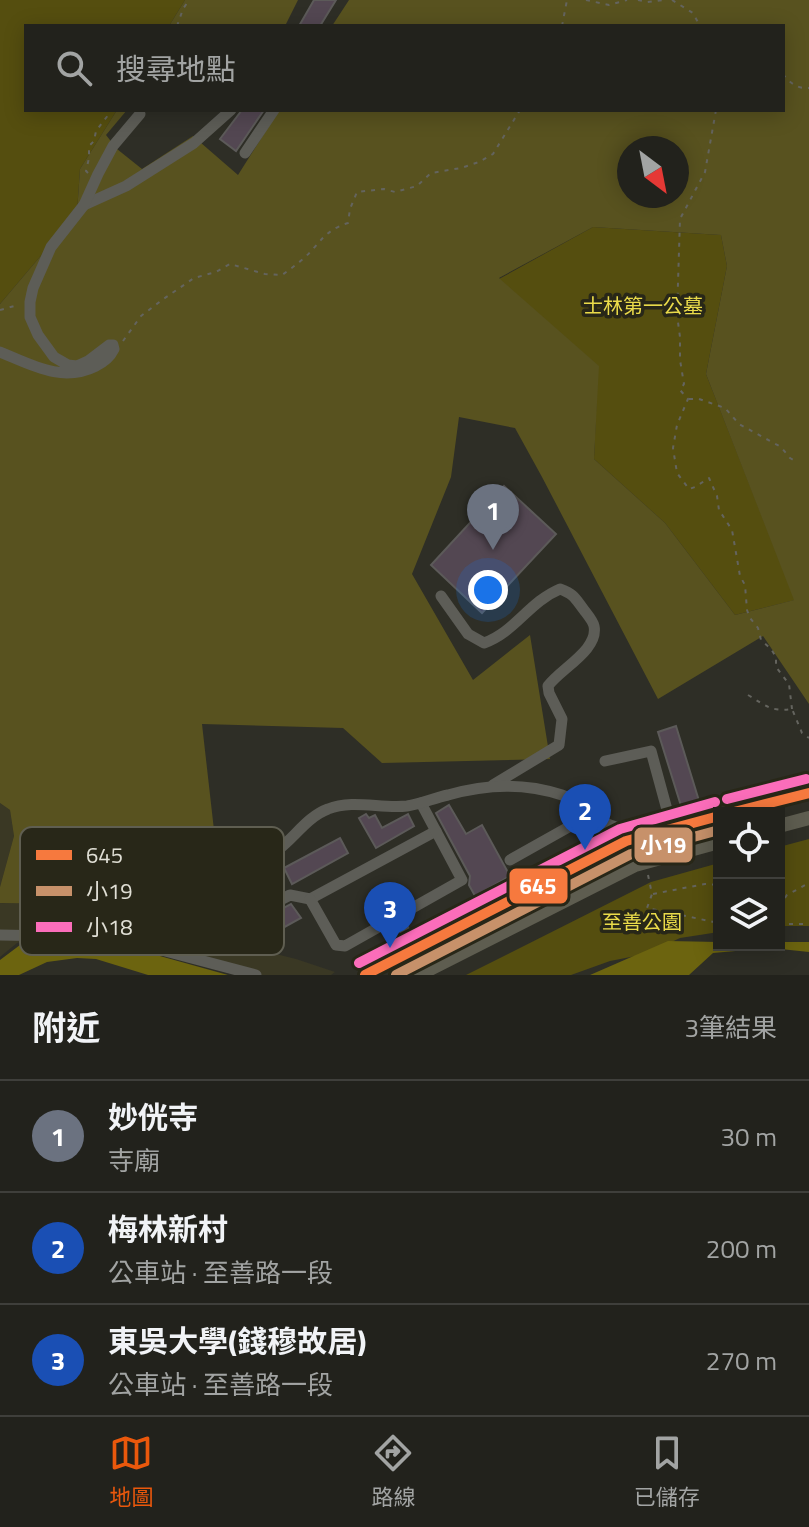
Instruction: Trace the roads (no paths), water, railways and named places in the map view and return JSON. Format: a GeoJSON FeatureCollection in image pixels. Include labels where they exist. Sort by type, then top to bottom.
{"type":"FeatureCollection","features":[{"type":"Feature","properties":{"kind":"main road"},"geometry":{"type":"LineString","coordinates":[[754,807],[809,793]]}},
{"type":"Feature","properties":{"kind":"main road"},"geometry":{"type":"LineString","coordinates":[[365,975],[626,841],[713,818]]}},
{"type":"Feature","properties":{"kind":"main road"},"geometry":{"type":"LineString","coordinates":[[785,824],[809,818]]}},
{"type":"Feature","properties":{"kind":"main road"},"geometry":{"type":"LineString","coordinates":[[422,973],[635,865],[713,844]]}},
{"type":"Feature","properties":{"kind":"street"},"geometry":{"type":"LineString","coordinates":[[84,205],[126,186],[194,143],[229,112]]}},
{"type":"Feature","properties":{"kind":"street"},"geometry":{"type":"LineString","coordinates":[[245,153],[273,112]]}},
{"type":"Feature","properties":{"kind":"street"},"geometry":{"type":"LineString","coordinates":[[0,352],[36,368],[62,374],[90,369],[105,361],[114,349],[113,345],[109,345],[88,361],[77,366],[68,365],[54,357],[38,335],[30,317],[30,302],[51,247],[84,205],[113,146],[140,114]]}},
{"type":"Feature","properties":{"kind":"street"},"geometry":{"type":"LineString","coordinates":[[441,596],[468,634],[484,643],[499,638],[544,596],[560,589],[572,594],[594,625],[594,639],[548,686],[562,719],[559,745],[493,785]]}},
{"type":"Feature","properties":{"kind":"street"},"geometry":{"type":"LineString","coordinates":[[605,761],[651,751],[672,828]]}},
{"type":"Feature","properties":{"kind":"street"},"geometry":{"type":"LineString","coordinates":[[284,844],[317,815],[340,805],[403,807],[493,785],[537,789],[564,795],[580,804],[590,815],[619,828],[635,865]]}},
{"type":"Feature","properties":{"kind":"street"},"geometry":{"type":"LineString","coordinates":[[310,899],[336,945],[345,946],[462,880],[421,803]]}},
{"type":"Feature","properties":{"kind":"street"},"geometry":{"type":"LineString","coordinates":[[510,860],[590,815]]}},
{"type":"Feature","properties":{"kind":"street"},"geometry":{"type":"LineString","coordinates":[[284,898],[290,895],[310,899],[436,831]]}},
{"type":"Feature","properties":{"kind":"street"},"geometry":{"type":"LineString","coordinates":[[397,917],[415,949],[422,973]]}},
{"type":"Feature","properties":{"kind":"street"},"geometry":{"type":"LineString","coordinates":[[0,935],[20,935]]}},
{"type":"Feature","properties":{"kind":"street"},"geometry":{"type":"LineString","coordinates":[[172,955],[256,975]]}},
{"type":"Feature","properties":{"kind":"place","name":"妙侊寺"},"geometry":{"type":"Point","coordinates":[493,550]}},
{"type":"Feature","properties":{"kind":"place","name":"梅林新村"},"geometry":{"type":"Point","coordinates":[585,850]}},
{"type":"Feature","properties":{"kind":"place","name":"東吳大學(錢穆故居)"},"geometry":{"type":"Point","coordinates":[390,948]}},
{"type":"Feature","properties":{"kind":"park label","name":"士林第一公墓"},"geometry":{"type":"Point","coordinates":[643,305]}},
{"type":"Feature","properties":{"kind":"park label","name":"至善公園"},"geometry":{"type":"Point","coordinates":[642,921]}}]}
